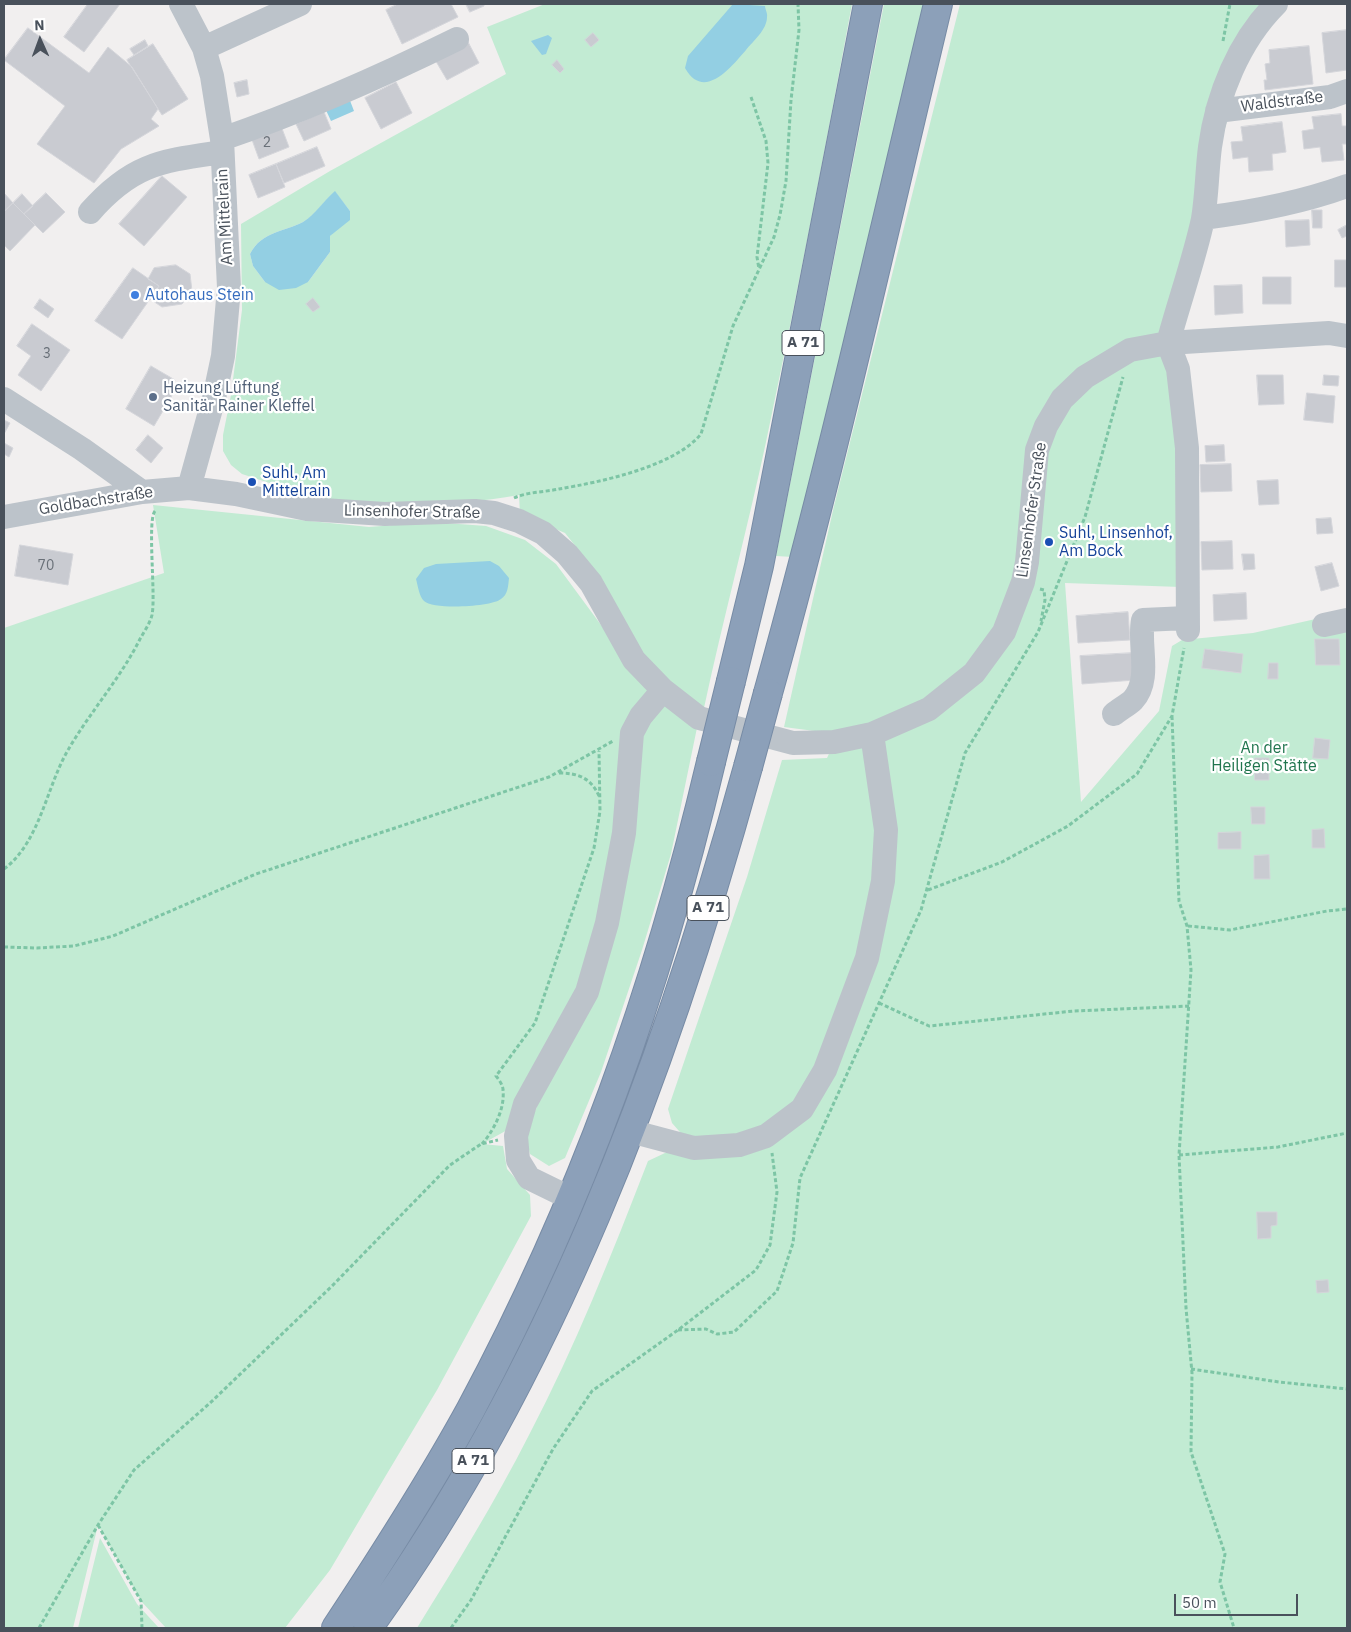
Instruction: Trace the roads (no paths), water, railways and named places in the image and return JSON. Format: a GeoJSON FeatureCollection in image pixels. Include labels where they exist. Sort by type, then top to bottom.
{"type":"FeatureCollection","features":[{"type":"Feature","properties":{"kind":"highway","name":"A 71"},"geometry":{"type":"LineString","coordinates":[[336,1628],[419,1498],[471,1409],[535,1280],[572,1199],[621,1074],[661,955],[689,859],[759,566],[868,4]]}},
{"type":"Feature","properties":{"kind":"highway","name":"A 71"},"geometry":{"type":"LineString","coordinates":[[368,1628],[442,1517],[528,1360],[568,1278],[630,1131],[690,965],[748,768],[801,574],[938,4]]}},
{"type":"Feature","properties":{"kind":"street","name":"Am Mittelrain"},"geometry":{"type":"LineString","coordinates":[[181,4],[204,48],[212,76],[222,145],[229,288],[223,356],[215,394],[189,488]]}},
{"type":"Feature","properties":{"kind":"street"},"geometry":{"type":"LineString","coordinates":[[204,48],[300,4]]}},
{"type":"Feature","properties":{"kind":"street"},"geometry":{"type":"LineString","coordinates":[[1114,714],[1133,699],[1140,686],[1143,675],[1141,630],[1143,620],[1187,624],[1187,448],[1178,369],[1168,343],[1203,218],[1210,145],[1217,111],[1231,70],[1258,21],[1276,4]]}},
{"type":"Feature","properties":{"kind":"street"},"geometry":{"type":"LineString","coordinates":[[222,145],[374,79],[457,39]]}},
{"type":"Feature","properties":{"kind":"street","name":"Waldstraße"},"geometry":{"type":"LineString","coordinates":[[1217,111],[1330,97],[1347,91]]}},
{"type":"Feature","properties":{"kind":"street","name":"Am Mittelrain"},"geometry":{"type":"LineString","coordinates":[[90,212],[116,186],[137,171],[163,161],[222,145]]}},
{"type":"Feature","properties":{"kind":"street"},"geometry":{"type":"LineString","coordinates":[[1203,218],[1254,211],[1347,186]]}},
{"type":"Feature","properties":{"kind":"street","name":"Linsenhofer Straße"},"geometry":{"type":"LineString","coordinates":[[189,488],[236,494],[307,509],[384,514],[475,511],[494,513],[519,521],[543,533],[567,554],[591,583],[634,660],[663,690],[699,718],[793,743],[834,742],[872,734],[929,709],[974,674],[1004,632],[1022,584],[1027,562],[1037,450],[1046,426],[1062,399],[1086,377],[1130,350],[1168,343],[1329,333],[1347,336]]}},
{"type":"Feature","properties":{"kind":"street"},"geometry":{"type":"LineString","coordinates":[[4,399],[82,449],[142,492]]}},
{"type":"Feature","properties":{"kind":"street","name":"Goldbachstraße"},"geometry":{"type":"LineString","coordinates":[[4,516],[142,492],[189,488]]}},
{"type":"Feature","properties":{"kind":"street"},"geometry":{"type":"LineString","coordinates":[[1324,625],[1347,620]]}},
{"type":"Feature","properties":{"kind":"street"},"geometry":{"type":"LineString","coordinates":[[572,1199],[529,1178],[518,1160],[516,1136],[525,1104],[587,992],[607,923],[624,833],[632,733],[642,716],[663,690]]}},
{"type":"Feature","properties":{"kind":"street"},"geometry":{"type":"LineString","coordinates":[[630,1131],[694,1148],[739,1145],[766,1136],[802,1108],[825,1070],[867,958],[883,881],[886,830],[872,734]]}},
{"type":"Feature","properties":{"kind":"water"},"geometry":{"type":"Polygon","coordinates":[[[733,4],[765,6],[767,16],[765,26],[756,39],[726,72],[717,78],[701,82],[693,78],[685,68],[688,56],[733,4]]]}},
{"type":"Feature","properties":{"kind":"water"},"geometry":{"type":"Polygon","coordinates":[[[548,35],[552,38],[546,54],[542,55],[531,41],[548,35]]]}},
{"type":"Feature","properties":{"kind":"water"},"geometry":{"type":"Polygon","coordinates":[[[349,98],[354,111],[331,121],[325,108],[349,98]]]}},
{"type":"Feature","properties":{"kind":"water"},"geometry":{"type":"Polygon","coordinates":[[[335,191],[350,211],[350,220],[330,236],[330,252],[308,282],[296,288],[279,290],[265,282],[253,266],[250,254],[255,246],[267,236],[303,222],[335,191]]]}},
{"type":"Feature","properties":{"kind":"water"},"geometry":{"type":"Polygon","coordinates":[[[490,561],[499,566],[509,578],[506,593],[501,599],[475,606],[438,606],[429,604],[421,596],[416,579],[424,568],[436,564],[490,561]]]}},
{"type":"Feature","properties":{"kind":"place","name":"Autohaus Stein"},"geometry":{"type":"Point","coordinates":[135,295]}},
{"type":"Feature","properties":{"kind":"place","name":"Heizung Lüftung Sanitär Rainer Kleffel"},"geometry":{"type":"Point","coordinates":[153,397]}},
{"type":"Feature","properties":{"kind":"place","name":"Suhl, Am Mittelrain"},"geometry":{"type":"Point","coordinates":[252,482]}},
{"type":"Feature","properties":{"kind":"place","name":"Suhl, Linsenhof, Am Bock"},"geometry":{"type":"Point","coordinates":[1049,542]}},
{"type":"Feature","properties":{"kind":"park label","name":"An der Heiligen Stätte"},"geometry":{"type":"Point","coordinates":[1264,757]}}]}
